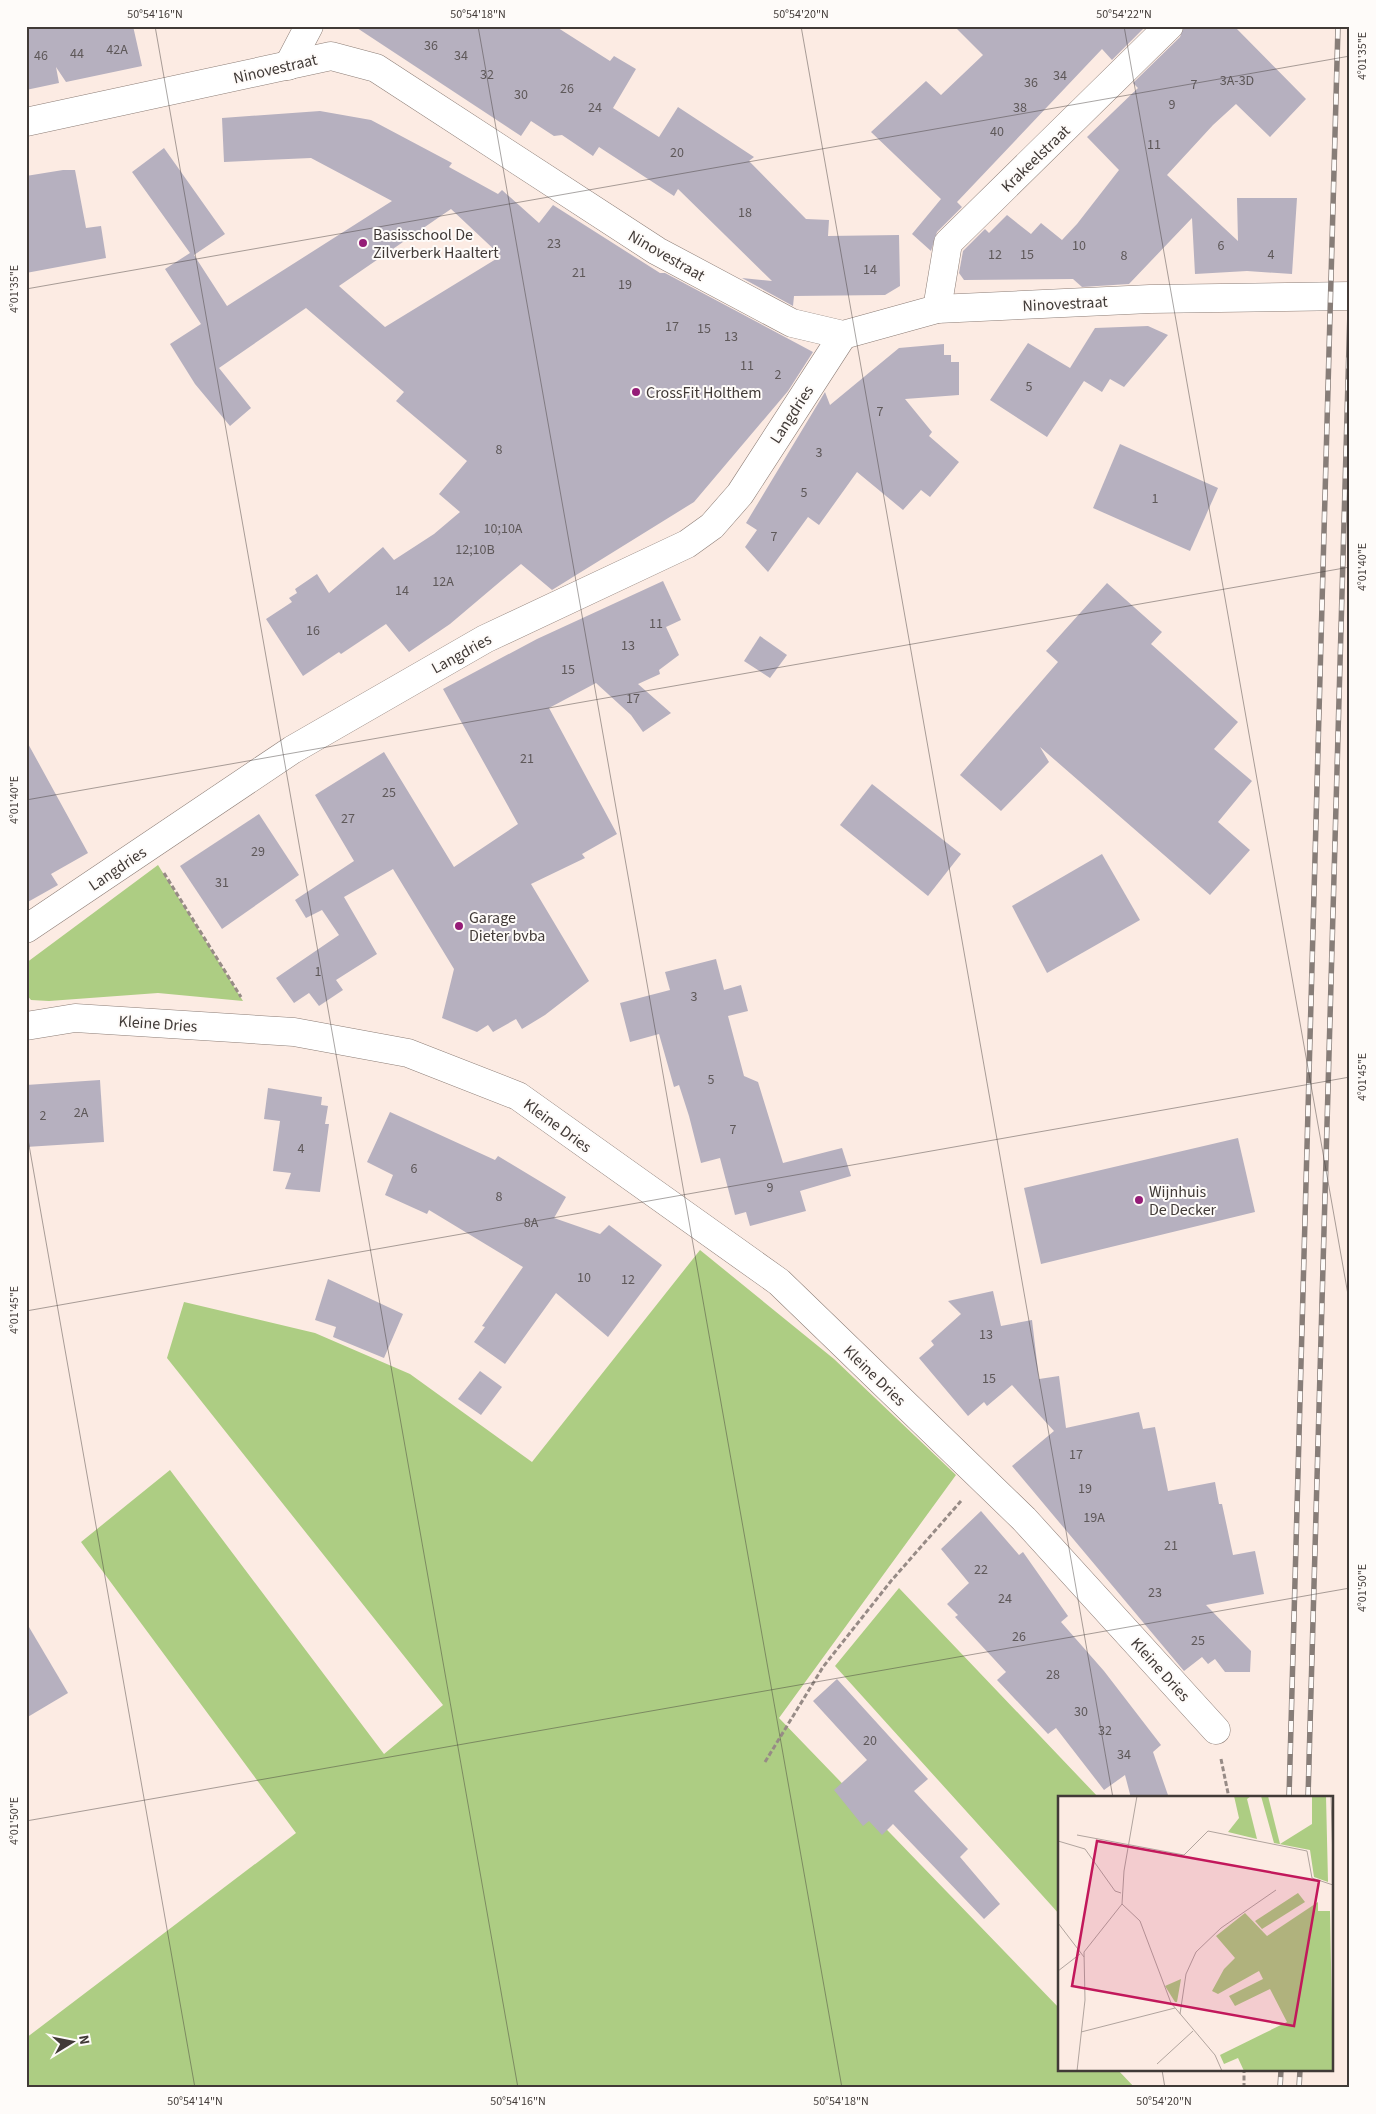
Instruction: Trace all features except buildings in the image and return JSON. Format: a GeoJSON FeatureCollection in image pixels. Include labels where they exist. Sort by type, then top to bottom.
{"type":"FeatureCollection","features":[{"type":"Feature","properties":{"kind":"street"},"geometry":{"type":"LineString","coordinates":[[288,66],[309,26]]}},
{"type":"Feature","properties":{"kind":"street","name":"Krakeelstraat"},"geometry":{"type":"LineString","coordinates":[[937,309],[948,243],[1169,26]]}},
{"type":"Feature","properties":{"kind":"street","name":"Ninovestraat"},"geometry":{"type":"LineString","coordinates":[[26,122],[331,56],[376,68],[657,251],[792,324],[843,335],[937,309],[1150,299],[1350,296]]}},
{"type":"Feature","properties":{"kind":"street","name":"Langdries"},"geometry":{"type":"LineString","coordinates":[[26,929],[292,750],[468,648],[687,544],[712,526],[740,494],[843,335]]}},
{"type":"Feature","properties":{"kind":"street","name":"Kleine Dries"},"geometry":{"type":"LineString","coordinates":[[26,1026],[75,1018],[294,1032],[408,1053],[518,1096],[779,1282],[1024,1518],[1216,1730]]}},
{"type":"Feature","properties":{"kind":"path"},"geometry":{"type":"LineString","coordinates":[[148,847],[243,1001],[264,1030]]}},
{"type":"Feature","properties":{"kind":"path"},"geometry":{"type":"LineString","coordinates":[[766,1762],[823,1666],[891,1581],[982,1478]]}},
{"type":"Feature","properties":{"kind":"path"},"geometry":{"type":"LineString","coordinates":[[1216,1730],[1229,1796]]}},
{"type":"Feature","properties":{"kind":"path"},"geometry":{"type":"LineString","coordinates":[[1244,2072],[1244,2088]]}},
{"type":"Feature","properties":{"kind":"green space"},"geometry":{"type":"Polygon","coordinates":[[[158,865],[243,1001],[158,993],[49,1001],[31,1000],[26,994],[26,963],[158,865]]]}},
{"type":"Feature","properties":{"kind":"green space"},"geometry":{"type":"Polygon","coordinates":[[[700,1250],[834,1359],[956,1475],[779,1718],[1058,2007],[1058,2072],[1120,2072],[1135,2088],[26,2088],[26,2038],[296,1833],[81,1542],[170,1470],[384,1754],[443,1705],[167,1358],[184,1302],[315,1333],[410,1374],[532,1462],[700,1250]]]}},
{"type":"Feature","properties":{"kind":"green space"},"geometry":{"type":"Polygon","coordinates":[[[899,1588],[1097,1796],[1058,1796],[1058,1913],[835,1666],[899,1588]]]}},
{"type":"Feature","properties":{"kind":"railway"},"geometry":{"type":"LineString","coordinates":[[1289,1796],[1338,26]]}},
{"type":"Feature","properties":{"kind":"railway"},"geometry":{"type":"LineString","coordinates":[[1308,1796],[1350,310]]}},
{"type":"Feature","properties":{"kind":"railway"},"geometry":{"type":"LineString","coordinates":[[1280,2088],[1281,2072]]}},
{"type":"Feature","properties":{"kind":"railway"},"geometry":{"type":"LineString","coordinates":[[1299,2088],[1300,2072]]}},
{"type":"Feature","properties":{"kind":"place","name":"Basisschool De Zilverberk Haaltert"},"geometry":{"type":"Point","coordinates":[363,243]}},
{"type":"Feature","properties":{"kind":"place","name":"CrossFit Holthem"},"geometry":{"type":"Point","coordinates":[636,392]}},
{"type":"Feature","properties":{"kind":"place","name":"Garage Dieter bvba"},"geometry":{"type":"Point","coordinates":[459,926]}},
{"type":"Feature","properties":{"kind":"place","name":"Wijnhuis De Decker"},"geometry":{"type":"Point","coordinates":[1139,1200]}}]}
